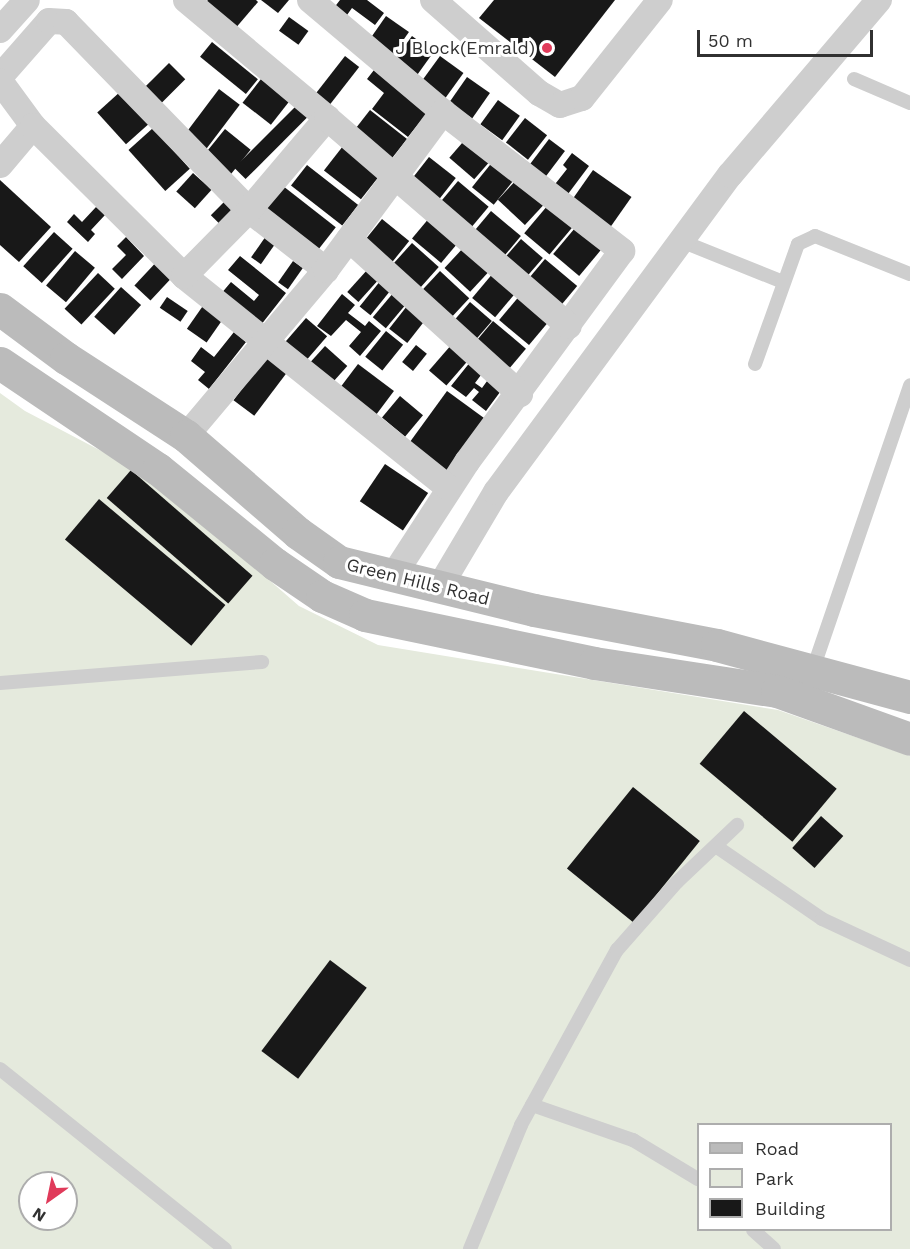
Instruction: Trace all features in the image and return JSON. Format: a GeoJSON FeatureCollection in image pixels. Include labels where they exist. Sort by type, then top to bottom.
{"type":"FeatureCollection","features":[{"type":"Feature","properties":{"kind":"street"},"geometry":{"type":"LineString","coordinates":[[0,30],[27,0]]}},
{"type":"Feature","properties":{"kind":"street"},"geometry":{"type":"LineString","coordinates":[[74,0],[57,19],[49,21],[0,79],[33,126],[184,276],[449,488]]}},
{"type":"Feature","properties":{"kind":"street"},"geometry":{"type":"LineString","coordinates":[[186,0],[569,326]]}},
{"type":"Feature","properties":{"kind":"street"},"geometry":{"type":"LineString","coordinates":[[310,0],[443,112],[622,251],[520,394],[449,488],[393,576]]}},
{"type":"Feature","properties":{"kind":"street"},"geometry":{"type":"LineString","coordinates":[[433,0],[539,93],[560,105],[582,98],[660,0]]}},
{"type":"Feature","properties":{"kind":"street"},"geometry":{"type":"LineString","coordinates":[[439,588],[496,492],[681,241],[738,166],[879,0]]}},
{"type":"Feature","properties":{"kind":"street"},"geometry":{"type":"LineString","coordinates":[[57,19],[74,28],[249,210],[326,270]]}},
{"type":"Feature","properties":{"kind":"street"},"geometry":{"type":"LineString","coordinates":[[186,436],[267,344],[326,270],[443,112]]}},
{"type":"Feature","properties":{"kind":"street"},"geometry":{"type":"LineString","coordinates":[[184,276],[249,210],[327,118]]}},
{"type":"Feature","properties":{"kind":"street"},"geometry":{"type":"LineString","coordinates":[[0,165],[33,126]]}},
{"type":"Feature","properties":{"kind":"street"},"geometry":{"type":"LineString","coordinates":[[348,239],[520,394]]}},
{"type":"Feature","properties":{"kind":"street","name":"Green Hills Road"},"geometry":{"type":"LineString","coordinates":[[0,309],[66,358],[186,436],[298,533],[339,562],[439,588],[599,624],[717,645],[813,669],[910,697]]}},
{"type":"Feature","properties":{"kind":"street"},"geometry":{"type":"LineString","coordinates":[[0,363],[159,469],[275,564],[322,596],[365,615],[594,663],[777,692],[910,739]]}},
{"type":"Feature","properties":{"kind":"street"},"geometry":{"type":"LineString","coordinates":[[594,663],[599,624]]}},
{"type":"Feature","properties":{"kind":"lane"},"geometry":{"type":"LineString","coordinates":[[854,79],[910,103]]}},
{"type":"Feature","properties":{"kind":"lane"},"geometry":{"type":"LineString","coordinates":[[755,364],[798,244],[815,236],[910,274]]}},
{"type":"Feature","properties":{"kind":"lane"},"geometry":{"type":"LineString","coordinates":[[681,241],[783,282]]}},
{"type":"Feature","properties":{"kind":"lane"},"geometry":{"type":"LineString","coordinates":[[813,669],[910,385]]}},
{"type":"Feature","properties":{"kind":"lane"},"geometry":{"type":"LineString","coordinates":[[0,683],[262,662]]}},
{"type":"Feature","properties":{"kind":"lane"},"geometry":{"type":"LineString","coordinates":[[470,1249],[532,1105],[617,950],[677,882],[717,847],[737,825]]}},
{"type":"Feature","properties":{"kind":"lane"},"geometry":{"type":"LineString","coordinates":[[717,847],[822,919],[910,960]]}},
{"type":"Feature","properties":{"kind":"lane"},"geometry":{"type":"LineString","coordinates":[[0,1070],[225,1249]]}},
{"type":"Feature","properties":{"kind":"lane"},"geometry":{"type":"LineString","coordinates":[[532,1105],[633,1140],[697,1178]]}},
{"type":"Feature","properties":{"kind":"lane"},"geometry":{"type":"LineString","coordinates":[[754,1231],[774,1249]]}},
{"type":"Feature","properties":{"kind":"green space"},"geometry":{"type":"Polygon","coordinates":[[[0,393],[25,411],[151,477],[299,606],[378,645],[778,710],[910,756],[910,1249],[0,1249],[0,393]]]}},
{"type":"Feature","properties":{"kind":"building"},"geometry":{"type":"Polygon","coordinates":[[[208,0],[256,0],[258,2],[234,30],[203,5],[208,0]]]}},
{"type":"Feature","properties":{"kind":"building"},"geometry":{"type":"Polygon","coordinates":[[[261,0],[289,0],[278,13],[261,0]]]}},
{"type":"Feature","properties":{"kind":"building"},"geometry":{"type":"Polygon","coordinates":[[[340,0],[367,0],[384,13],[375,25],[352,8],[342,22],[330,13],[340,0]]]}},
{"type":"Feature","properties":{"kind":"building","name":"J Block(Emrald)"},"geometry":{"type":"Polygon","coordinates":[[[494,0],[615,0],[555,77],[479,18],[494,0]]]}},
{"type":"Feature","properties":{"kind":"building"},"geometry":{"type":"Polygon","coordinates":[[[386,16],[409,32],[391,57],[368,41],[386,16]]]}},
{"type":"Feature","properties":{"kind":"building"},"geometry":{"type":"Polygon","coordinates":[[[289,17],[308,31],[298,45],[279,31],[289,17]]]}},
{"type":"Feature","properties":{"kind":"building"},"geometry":{"type":"Polygon","coordinates":[[[412,36],[434,52],[416,76],[394,60],[412,36]]]}},
{"type":"Feature","properties":{"kind":"building"},"geometry":{"type":"Polygon","coordinates":[[[212,42],[258,79],[246,94],[200,57],[212,42]]]}},
{"type":"Feature","properties":{"kind":"building"},"geometry":{"type":"Polygon","coordinates":[[[345,56],[359,67],[328,106],[314,95],[345,56]]]}},
{"type":"Feature","properties":{"kind":"building"},"geometry":{"type":"Polygon","coordinates":[[[440,56],[463,73],[445,98],[422,81],[440,56]]]}},
{"type":"Feature","properties":{"kind":"building"},"geometry":{"type":"Polygon","coordinates":[[[169,63],[185,79],[157,108],[141,91],[169,63]]]}},
{"type":"Feature","properties":{"kind":"building"},"geometry":{"type":"Polygon","coordinates":[[[374,70],[428,112],[408,137],[372,109],[384,93],[367,79],[374,70]]]}},
{"type":"Feature","properties":{"kind":"building"},"geometry":{"type":"Polygon","coordinates":[[[467,77],[490,93],[472,118],[449,102],[467,77]]]}},
{"type":"Feature","properties":{"kind":"building"},"geometry":{"type":"Polygon","coordinates":[[[261,79],[289,101],[271,125],[243,103],[261,79]]]}},
{"type":"Feature","properties":{"kind":"building"},"geometry":{"type":"Polygon","coordinates":[[[219,89],[240,105],[206,149],[185,134],[219,89]]]}},
{"type":"Feature","properties":{"kind":"building"},"geometry":{"type":"Polygon","coordinates":[[[121,91],[150,123],[126,144],[97,112],[121,91]]]}},
{"type":"Feature","properties":{"kind":"building"},"geometry":{"type":"Polygon","coordinates":[[[498,100],[520,116],[502,140],[480,124],[498,100]]]}},
{"type":"Feature","properties":{"kind":"building"},"geometry":{"type":"Polygon","coordinates":[[[300,102],[311,113],[246,179],[234,168],[300,102]]]}},
{"type":"Feature","properties":{"kind":"building"},"geometry":{"type":"Polygon","coordinates":[[[370,110],[407,139],[389,163],[352,134],[370,110]]]}},
{"type":"Feature","properties":{"kind":"building"},"geometry":{"type":"Polygon","coordinates":[[[525,118],[547,135],[528,160],[506,142],[525,118]]]}},
{"type":"Feature","properties":{"kind":"building"},"geometry":{"type":"Polygon","coordinates":[[[153,128],[190,169],[165,191],[128,150],[153,128]]]}},
{"type":"Feature","properties":{"kind":"building"},"geometry":{"type":"Polygon","coordinates":[[[225,129],[251,150],[228,178],[202,157],[225,129]]]}},
{"type":"Feature","properties":{"kind":"building"},"geometry":{"type":"Polygon","coordinates":[[[469,135],[494,157],[474,179],[449,158],[469,135]]]}},
{"type":"Feature","properties":{"kind":"building"},"geometry":{"type":"Polygon","coordinates":[[[549,139],[565,151],[546,177],[530,165],[549,139]]]}},
{"type":"Feature","properties":{"kind":"building"},"geometry":{"type":"Polygon","coordinates":[[[343,146],[380,175],[361,199],[324,170],[343,146]]]}},
{"type":"Feature","properties":{"kind":"building"},"geometry":{"type":"Polygon","coordinates":[[[572,153],[589,166],[565,198],[552,188],[567,169],[563,165],[572,153]]]}},
{"type":"Feature","properties":{"kind":"building"},"geometry":{"type":"Polygon","coordinates":[[[429,157],[456,178],[435,204],[409,183],[429,157]]]}},
{"type":"Feature","properties":{"kind":"building"},"geometry":{"type":"Polygon","coordinates":[[[494,160],[516,178],[494,205],[472,187],[494,160]]]}},
{"type":"Feature","properties":{"kind":"building"},"geometry":{"type":"Polygon","coordinates":[[[307,165],[358,205],[342,226],[291,185],[307,165]]]}},
{"type":"Feature","properties":{"kind":"building"},"geometry":{"type":"Polygon","coordinates":[[[593,170],[632,197],[608,231],[569,204],[593,170]]]}},
{"type":"Feature","properties":{"kind":"building"},"geometry":{"type":"Polygon","coordinates":[[[193,173],[212,190],[195,208],[176,192],[193,173]]]}},
{"type":"Feature","properties":{"kind":"building"},"geometry":{"type":"Polygon","coordinates":[[[519,177],[546,202],[525,225],[498,200],[519,177]]]}},
{"type":"Feature","properties":{"kind":"building"},"geometry":{"type":"Polygon","coordinates":[[[0,180],[51,227],[19,262],[0,245],[0,180]]]}},
{"type":"Feature","properties":{"kind":"building"},"geometry":{"type":"Polygon","coordinates":[[[458,181],[489,207],[469,230],[439,204],[458,181]]]}},
{"type":"Feature","properties":{"kind":"building"},"geometry":{"type":"Polygon","coordinates":[[[283,186],[336,227],[315,254],[262,213],[283,186]]]}},
{"type":"Feature","properties":{"kind":"building"},"geometry":{"type":"Polygon","coordinates":[[[225,201],[235,211],[221,225],[211,215],[225,201]]]}},
{"type":"Feature","properties":{"kind":"building"},"geometry":{"type":"Polygon","coordinates":[[[548,205],[573,226],[549,255],[524,233],[548,205]]]}},
{"type":"Feature","properties":{"kind":"building"},"geometry":{"type":"Polygon","coordinates":[[[96,207],[105,215],[91,230],[95,234],[88,242],[67,222],[74,214],[82,222],[96,207]]]}},
{"type":"Feature","properties":{"kind":"building"},"geometry":{"type":"Polygon","coordinates":[[[491,211],[521,236],[502,258],[472,233],[491,211]]]}},
{"type":"Feature","properties":{"kind":"building"},"geometry":{"type":"Polygon","coordinates":[[[430,217],[459,241],[441,263],[412,238],[430,217]]]}},
{"type":"Feature","properties":{"kind":"building"},"geometry":{"type":"Polygon","coordinates":[[[382,219],[409,241],[388,267],[361,245],[382,219]]]}},
{"type":"Feature","properties":{"kind":"building"},"geometry":{"type":"Polygon","coordinates":[[[575,228],[601,250],[579,276],[553,254],[575,228]]]}},
{"type":"Feature","properties":{"kind":"building"},"geometry":{"type":"Polygon","coordinates":[[[54,232],[73,249],[42,283],[23,266],[54,232]]]}},
{"type":"Feature","properties":{"kind":"building"},"geometry":{"type":"Polygon","coordinates":[[[266,236],[276,243],[261,264],[251,257],[266,236]]]}},
{"type":"Feature","properties":{"kind":"building"},"geometry":{"type":"Polygon","coordinates":[[[126,237],[144,256],[122,279],[112,269],[126,255],[117,246],[126,237]]]}},
{"type":"Feature","properties":{"kind":"building"},"geometry":{"type":"Polygon","coordinates":[[[521,239],[543,258],[526,278],[504,259],[521,239]]]}},
{"type":"Feature","properties":{"kind":"building"},"geometry":{"type":"Polygon","coordinates":[[[412,243],[439,267],[418,290],[391,266],[412,243]]]}},
{"type":"Feature","properties":{"kind":"building"},"geometry":{"type":"Polygon","coordinates":[[[465,246],[491,270],[470,292],[445,268],[465,246]]]}},
{"type":"Feature","properties":{"kind":"building"},"geometry":{"type":"Polygon","coordinates":[[[75,251],[95,268],[66,302],[46,285],[75,251]]]}},
{"type":"Feature","properties":{"kind":"building"},"geometry":{"type":"Polygon","coordinates":[[[240,256],[286,293],[257,330],[220,295],[231,282],[254,301],[259,295],[228,270],[240,256]]]}},
{"type":"Feature","properties":{"kind":"building"},"geometry":{"type":"Polygon","coordinates":[[[161,257],[177,272],[150,301],[134,286],[161,257]]]}},
{"type":"Feature","properties":{"kind":"building"},"geometry":{"type":"Polygon","coordinates":[[[545,259],[577,286],[559,307],[527,280],[545,259]]]}},
{"type":"Feature","properties":{"kind":"building"},"geometry":{"type":"Polygon","coordinates":[[[293,261],[303,268],[288,289],[278,282],[293,261]]]}},
{"type":"Feature","properties":{"kind":"building"},"geometry":{"type":"Polygon","coordinates":[[[368,269],[379,279],[358,302],[347,292],[368,269]]]}},
{"type":"Feature","properties":{"kind":"building"},"geometry":{"type":"Polygon","coordinates":[[[440,271],[469,298],[450,319],[421,291],[440,271]]]}},
{"type":"Feature","properties":{"kind":"building"},"geometry":{"type":"Polygon","coordinates":[[[494,272],[517,291],[495,317],[472,298],[494,272]]]}},
{"type":"Feature","properties":{"kind":"building"},"geometry":{"type":"Polygon","coordinates":[[[98,273],[115,289],[81,325],[65,309],[98,273]]]}},
{"type":"Feature","properties":{"kind":"building"},"geometry":{"type":"Polygon","coordinates":[[[381,280],[392,289],[370,315],[360,306],[381,280]]]}},
{"type":"Feature","properties":{"kind":"building"},"geometry":{"type":"Polygon","coordinates":[[[121,287],[141,305],[114,335],[94,317],[121,287]]]}},
{"type":"Feature","properties":{"kind":"building"},"geometry":{"type":"Polygon","coordinates":[[[394,292],[407,303],[386,328],[373,317],[394,292]]]}},
{"type":"Feature","properties":{"kind":"building"},"geometry":{"type":"Polygon","coordinates":[[[342,294],[355,305],[348,313],[365,326],[369,321],[381,331],[360,356],[349,346],[361,332],[346,320],[331,336],[317,326],[342,294]]]}},
{"type":"Feature","properties":{"kind":"building"},"geometry":{"type":"Polygon","coordinates":[[[521,294],[551,319],[529,345],[499,320],[521,294]]]}},
{"type":"Feature","properties":{"kind":"building"},"geometry":{"type":"Polygon","coordinates":[[[167,297],[188,311],[180,322],[160,308],[167,297]]]}},
{"type":"Feature","properties":{"kind":"building"},"geometry":{"type":"Polygon","coordinates":[[[207,300],[227,314],[207,342],[187,329],[207,300]]]}},
{"type":"Feature","properties":{"kind":"building"},"geometry":{"type":"Polygon","coordinates":[[[470,302],[492,321],[474,341],[452,322],[470,302]]]}},
{"type":"Feature","properties":{"kind":"building"},"geometry":{"type":"Polygon","coordinates":[[[407,306],[425,320],[407,343],[389,329],[407,306]]]}},
{"type":"Feature","properties":{"kind":"building"},"geometry":{"type":"Polygon","coordinates":[[[306,318],[327,336],[306,361],[285,342],[306,318]]]}},
{"type":"Feature","properties":{"kind":"building"},"geometry":{"type":"Polygon","coordinates":[[[493,321],[526,349],[508,370],[475,342],[493,321]]]}},
{"type":"Feature","properties":{"kind":"building"},"geometry":{"type":"Polygon","coordinates":[[[386,331],[403,345],[382,370],[365,357],[386,331]]]}},
{"type":"Feature","properties":{"kind":"building"},"geometry":{"type":"Polygon","coordinates":[[[234,332],[246,342],[209,389],[198,380],[205,372],[191,361],[201,347],[214,357],[234,332]]]}},
{"type":"Feature","properties":{"kind":"building"},"geometry":{"type":"Polygon","coordinates":[[[452,344],[469,359],[446,386],[429,370],[452,344]]]}},
{"type":"Feature","properties":{"kind":"building"},"geometry":{"type":"Polygon","coordinates":[[[416,345],[427,354],[413,371],[402,362],[416,345]]]}},
{"type":"Feature","properties":{"kind":"building"},"geometry":{"type":"Polygon","coordinates":[[[325,346],[347,366],[331,385],[308,365],[325,346]]]}},
{"type":"Feature","properties":{"kind":"building"},"geometry":{"type":"Polygon","coordinates":[[[266,357],[287,373],[254,416],[234,400],[266,357]]]}},
{"type":"Feature","properties":{"kind":"building"},"geometry":{"type":"Polygon","coordinates":[[[471,361],[484,371],[475,383],[482,388],[490,377],[503,388],[486,411],[472,400],[479,392],[474,388],[466,397],[451,386],[471,361]]]}},
{"type":"Feature","properties":{"kind":"building"},"geometry":{"type":"Polygon","coordinates":[[[358,364],[394,391],[374,417],[338,390],[358,364]]]}},
{"type":"Feature","properties":{"kind":"building"},"geometry":{"type":"Polygon","coordinates":[[[447,391],[485,419],[444,474],[406,447],[447,391]]]}},
{"type":"Feature","properties":{"kind":"building"},"geometry":{"type":"Polygon","coordinates":[[[400,396],[423,415],[405,437],[382,417],[400,396]]]}},
{"type":"Feature","properties":{"kind":"building"},"geometry":{"type":"Polygon","coordinates":[[[385,464],[428,493],[403,530],[360,501],[385,464]]]}},
{"type":"Feature","properties":{"kind":"building"},"geometry":{"type":"Polygon","coordinates":[[[131,470],[253,576],[228,604],[107,498],[131,470]]]}},
{"type":"Feature","properties":{"kind":"building"},"geometry":{"type":"Polygon","coordinates":[[[99,499],[225,605],[191,646],[65,540],[99,499]]]}},
{"type":"Feature","properties":{"kind":"building"},"geometry":{"type":"Polygon","coordinates":[[[744,711],[837,789],[792,842],[700,764],[744,711]]]}},
{"type":"Feature","properties":{"kind":"building"},"geometry":{"type":"Polygon","coordinates":[[[633,787],[700,841],[634,923],[567,869],[633,787]]]}},
{"type":"Feature","properties":{"kind":"building"},"geometry":{"type":"Polygon","coordinates":[[[821,816],[843,836],[815,868],[792,848],[821,816]]]}},
{"type":"Feature","properties":{"kind":"building"},"geometry":{"type":"Polygon","coordinates":[[[330,960],[367,988],[298,1079],[261,1051],[330,960]]]}},
{"type":"Feature","properties":{"kind":"place","name":"J Block(Emrald)"},"geometry":{"type":"Point","coordinates":[547,48]}}]}
